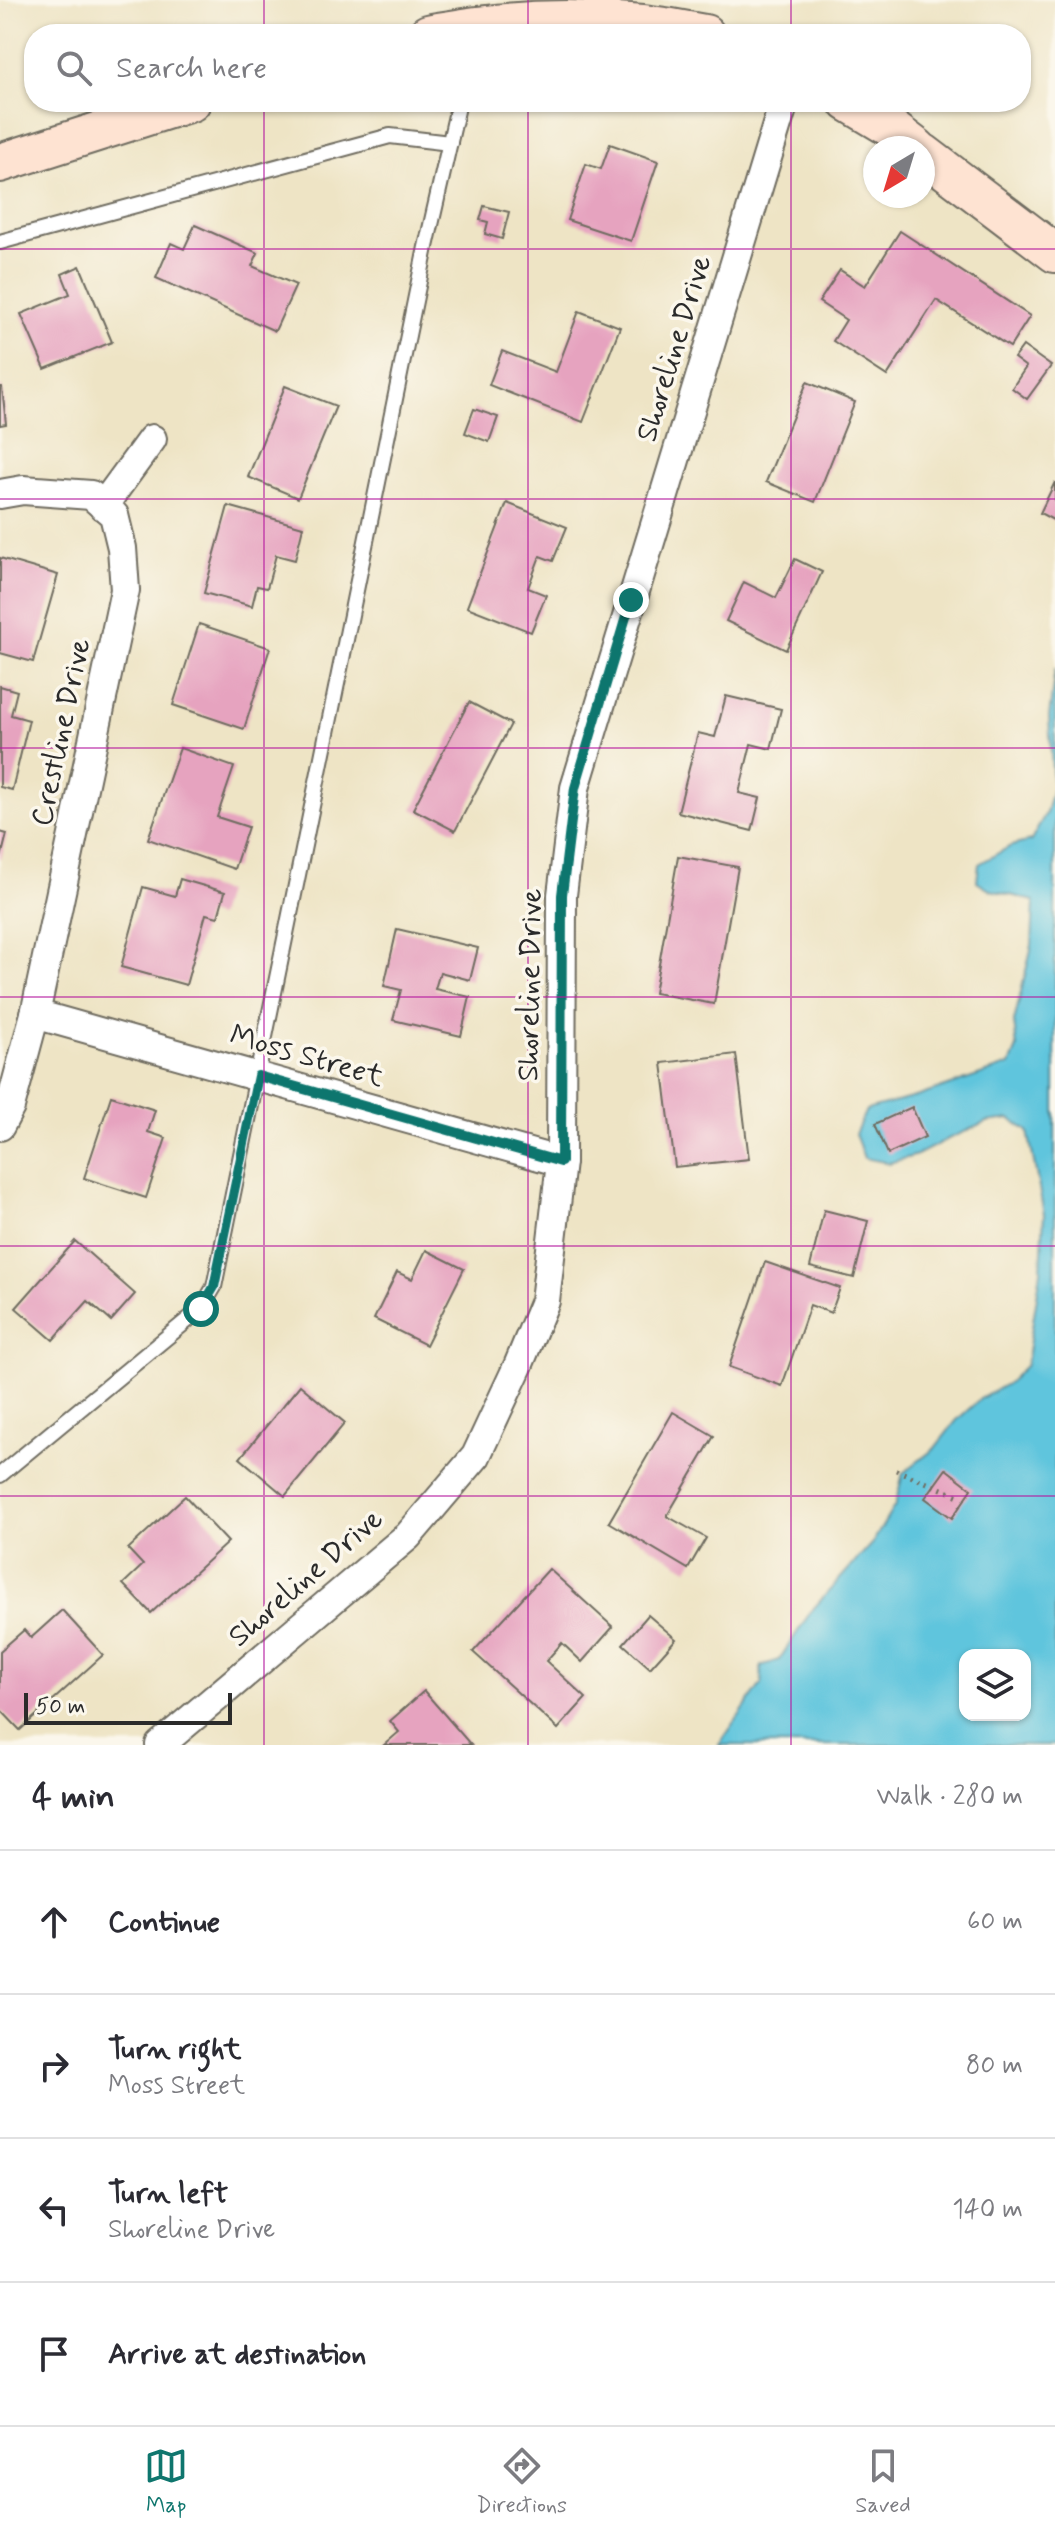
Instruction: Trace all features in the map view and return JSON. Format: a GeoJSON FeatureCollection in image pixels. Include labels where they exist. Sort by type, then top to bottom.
{"type":"FeatureCollection","features":[{"type":"Feature","properties":{"kind":"main road"},"geometry":{"type":"LineString","coordinates":[[525,24],[565,19],[650,24]]}},
{"type":"Feature","properties":{"kind":"main road"},"geometry":{"type":"LineString","coordinates":[[0,163],[160,112]]}},
{"type":"Feature","properties":{"kind":"main road"},"geometry":{"type":"LineString","coordinates":[[865,112],[901,136]]}},
{"type":"Feature","properties":{"kind":"main road"},"geometry":{"type":"LineString","coordinates":[[935,162],[1055,253]]}},
{"type":"Feature","properties":{"kind":"street","name":"Shoreline Drive"},"geometry":{"type":"LineString","coordinates":[[160,1745],[408,1536],[476,1456],[545,1301],[561,1162],[562,895],[575,788],[781,112]]}},
{"type":"Feature","properties":{"kind":"street"},"geometry":{"type":"LineString","coordinates":[[0,494],[23,490],[91,495],[103,506],[152,439]]}},
{"type":"Feature","properties":{"kind":"street","name":"Crestline Drive"},"geometry":{"type":"LineString","coordinates":[[0,1126],[10,1107],[35,1014],[125,590],[122,548],[114,515],[103,506]]}},
{"type":"Feature","properties":{"kind":"street","name":"Moss Street"},"geometry":{"type":"LineString","coordinates":[[35,1014],[561,1162]]}},
{"type":"Feature","properties":{"kind":"lane"},"geometry":{"type":"LineString","coordinates":[[0,1475],[201,1309],[214,1287],[426,247],[457,112]]}},
{"type":"Feature","properties":{"kind":"lane"},"geometry":{"type":"LineString","coordinates":[[0,242],[390,136],[450,143]]}},
{"type":"Feature","properties":{"kind":"path"},"geometry":{"type":"LineString","coordinates":[[896,1470],[961,1497]]}},
{"type":"Feature","properties":{"kind":"water"},"geometry":{"type":"Polygon","coordinates":[[[1055,668],[1055,1745],[719,1745],[762,1683],[761,1666],[779,1660],[812,1610],[873,1542],[895,1505],[903,1473],[934,1449],[957,1420],[980,1399],[1008,1383],[1026,1365],[1041,1271],[1044,1214],[1028,1131],[1010,1119],[987,1122],[917,1155],[889,1163],[864,1158],[855,1134],[866,1110],[919,1096],[1010,1065],[1017,1048],[1014,1022],[1032,945],[1034,901],[991,890],[977,881],[979,864],[1011,846],[1031,841],[1046,813],[1053,786],[1049,717],[1055,668]]]}},
{"type":"Feature","properties":{"kind":"building"},"geometry":{"type":"Polygon","coordinates":[[[610,144],[658,161],[631,241],[567,220],[586,164],[601,169],[610,144]]]}},
{"type":"Feature","properties":{"kind":"building"},"geometry":{"type":"Polygon","coordinates":[[[484,206],[509,212],[502,239],[485,234],[488,222],[480,220],[484,206]]]}},
{"type":"Feature","properties":{"kind":"building"},"geometry":{"type":"Polygon","coordinates":[[[195,225],[258,253],[252,266],[296,285],[275,331],[156,278],[171,243],[184,249],[195,225]]]}},
{"type":"Feature","properties":{"kind":"building"},"geometry":{"type":"Polygon","coordinates":[[[900,231],[1030,316],[1010,347],[936,300],[887,376],[833,341],[846,320],[819,302],[840,270],[865,286],[900,231]]]}},
{"type":"Feature","properties":{"kind":"building"},"geometry":{"type":"Polygon","coordinates":[[[80,266],[112,342],[45,369],[21,314],[70,294],[62,274],[80,266]]]}},
{"type":"Feature","properties":{"kind":"building"},"geometry":{"type":"Polygon","coordinates":[[[579,311],[620,327],[583,422],[489,385],[502,351],[556,372],[579,311]]]}},
{"type":"Feature","properties":{"kind":"building"},"geometry":{"type":"Polygon","coordinates":[[[1023,346],[1051,366],[1027,399],[1012,388],[1026,367],[1014,358],[1023,346]]]}},
{"type":"Feature","properties":{"kind":"building"},"geometry":{"type":"Polygon","coordinates":[[[807,382],[855,402],[815,502],[766,482],[807,382]]]}},
{"type":"Feature","properties":{"kind":"building"},"geometry":{"type":"Polygon","coordinates":[[[285,386],[336,406],[298,498],[248,477],[285,386]]]}},
{"type":"Feature","properties":{"kind":"building"},"geometry":{"type":"Polygon","coordinates":[[[0,387],[6,424],[0,425],[0,387]]]}},
{"type":"Feature","properties":{"kind":"building"},"geometry":{"type":"Polygon","coordinates":[[[474,409],[498,417],[489,442],[465,433],[474,409]]]}},
{"type":"Feature","properties":{"kind":"building"},"geometry":{"type":"Polygon","coordinates":[[[1055,482],[1055,521],[1040,513],[1055,482]]]}},
{"type":"Feature","properties":{"kind":"building"},"geometry":{"type":"Polygon","coordinates":[[[507,503],[567,527],[553,561],[540,556],[528,588],[546,595],[531,632],[467,607],[507,503]]]}},
{"type":"Feature","properties":{"kind":"building"},"geometry":{"type":"Polygon","coordinates":[[[228,506],[303,527],[295,560],[276,555],[267,588],[257,586],[252,606],[204,593],[228,506]]]}},
{"type":"Feature","properties":{"kind":"building"},"geometry":{"type":"Polygon","coordinates":[[[0,558],[58,575],[33,662],[0,653],[0,558]]]}},
{"type":"Feature","properties":{"kind":"building"},"geometry":{"type":"Polygon","coordinates":[[[795,559],[822,572],[786,650],[726,621],[744,582],[776,598],[795,559]]]}},
{"type":"Feature","properties":{"kind":"building"},"geometry":{"type":"Polygon","coordinates":[[[199,624],[270,648],[244,729],[173,705],[199,624]]]}},
{"type":"Feature","properties":{"kind":"building"},"geometry":{"type":"Polygon","coordinates":[[[0,686],[17,691],[11,715],[29,720],[12,790],[0,787],[0,686]]]}},
{"type":"Feature","properties":{"kind":"building"},"geometry":{"type":"Polygon","coordinates":[[[726,696],[781,709],[771,749],[751,744],[739,793],[760,798],[752,831],[678,812],[698,733],[715,737],[726,696]]]}},
{"type":"Feature","properties":{"kind":"building"},"geometry":{"type":"Polygon","coordinates":[[[469,702],[511,724],[455,831],[413,809],[469,702]]]}},
{"type":"Feature","properties":{"kind":"building"},"geometry":{"type":"Polygon","coordinates":[[[180,748],[234,767],[217,817],[248,827],[234,869],[148,839],[180,748]]]}},
{"type":"Feature","properties":{"kind":"building"},"geometry":{"type":"Polygon","coordinates":[[[0,832],[7,834],[1,858],[0,858],[0,832]]]}},
{"type":"Feature","properties":{"kind":"building"},"geometry":{"type":"Polygon","coordinates":[[[678,856],[738,867],[714,1004],[654,993],[678,856]]]}},
{"type":"Feature","properties":{"kind":"building"},"geometry":{"type":"Polygon","coordinates":[[[180,879],[225,892],[218,917],[206,914],[186,985],[121,967],[143,887],[175,896],[180,879]]]}},
{"type":"Feature","properties":{"kind":"building"},"geometry":{"type":"Polygon","coordinates":[[[397,929],[478,948],[470,980],[440,972],[435,989],[470,997],[461,1036],[393,1020],[401,990],[384,986],[397,929]]]}},
{"type":"Feature","properties":{"kind":"building"},"geometry":{"type":"Polygon","coordinates":[[[736,1054],[749,1159],[675,1167],[662,1063],[736,1054]]]}},
{"type":"Feature","properties":{"kind":"building"},"geometry":{"type":"Polygon","coordinates":[[[111,1096],[155,1110],[148,1132],[166,1138],[146,1198],[84,1178],[111,1096]]]}},
{"type":"Feature","properties":{"kind":"building"},"geometry":{"type":"Polygon","coordinates":[[[912,1107],[925,1137],[888,1154],[875,1124],[912,1107]]]}},
{"type":"Feature","properties":{"kind":"building"},"geometry":{"type":"Polygon","coordinates":[[[824,1210],[868,1221],[854,1278],[810,1267],[824,1210]]]}},
{"type":"Feature","properties":{"kind":"building"},"geometry":{"type":"Polygon","coordinates":[[[75,1241],[135,1294],[111,1321],[88,1301],[53,1340],[16,1308],[75,1241]]]}},
{"type":"Feature","properties":{"kind":"building"},"geometry":{"type":"Polygon","coordinates":[[[426,1250],[464,1269],[426,1345],[374,1319],[397,1272],[412,1279],[426,1250]]]}},
{"type":"Feature","properties":{"kind":"building"},"geometry":{"type":"Polygon","coordinates":[[[765,1262],[840,1288],[831,1313],[810,1305],[782,1386],[729,1367],[765,1262]]]}},
{"type":"Feature","properties":{"kind":"building"},"geometry":{"type":"Polygon","coordinates":[[[300,1385],[345,1423],[285,1496],[240,1458],[300,1385]]]}},
{"type":"Feature","properties":{"kind":"building"},"geometry":{"type":"Polygon","coordinates":[[[673,1412],[714,1436],[667,1516],[706,1538],[688,1569],[609,1522],[673,1412]]]}},
{"type":"Feature","properties":{"kind":"building"},"geometry":{"type":"Polygon","coordinates":[[[946,1469],[972,1489],[952,1518],[925,1498],[946,1469]]]}},
{"type":"Feature","properties":{"kind":"building"},"geometry":{"type":"Polygon","coordinates":[[[185,1496],[228,1542],[151,1613],[123,1584],[143,1565],[128,1549],[185,1496]]]}},
{"type":"Feature","properties":{"kind":"building"},"geometry":{"type":"Polygon","coordinates":[[[549,1569],[613,1627],[582,1662],[562,1643],[546,1661],[586,1698],[558,1729],[473,1652],[549,1569]]]}},
{"type":"Feature","properties":{"kind":"building"},"geometry":{"type":"Polygon","coordinates":[[[62,1610],[103,1655],[20,1730],[0,1709],[0,1651],[24,1630],[31,1638],[62,1610]]]}},
{"type":"Feature","properties":{"kind":"building"},"geometry":{"type":"Polygon","coordinates":[[[648,1615],[676,1639],[650,1668],[623,1644],[648,1615]]]}},
{"type":"Feature","properties":{"kind":"building"},"geometry":{"type":"Polygon","coordinates":[[[424,1691],[471,1745],[384,1745],[399,1732],[390,1721],[424,1691]]]}},
{"type":"Feature","properties":{"kind":"route"},"geometry":{"type":"LineString","coordinates":[[201,1309],[214,1287],[258,1076],[561,1162],[562,895],[575,788],[631,600]]}}]}
